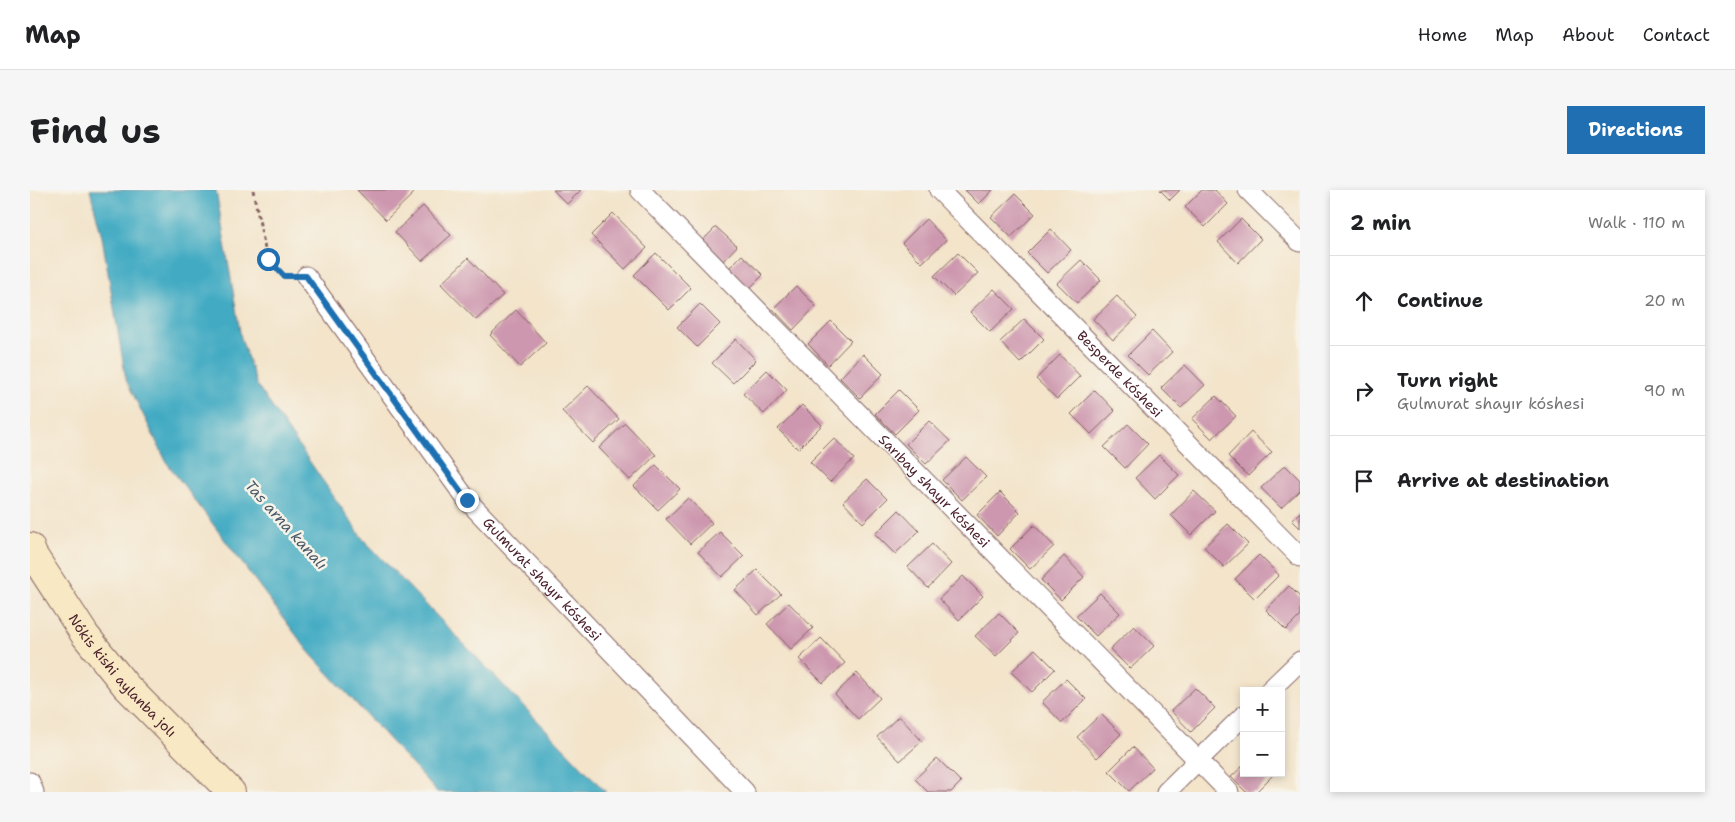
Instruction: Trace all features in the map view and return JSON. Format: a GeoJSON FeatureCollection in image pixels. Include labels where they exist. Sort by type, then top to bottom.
{"type":"FeatureCollection","features":[{"type":"Feature","properties":{"kind":"main road","name":"Nókis kishi aylanba jolı"},"geometry":{"type":"LineString","coordinates":[[30,546],[33,555],[85,635],[126,686],[231,792]]}},
{"type":"Feature","properties":{"kind":"street","name":"Sarıbay shayır kóshesi"},"geometry":{"type":"LineString","coordinates":[[640,190],[1229,792]]}},
{"type":"Feature","properties":{"kind":"street","name":"Besperde kóshesi"},"geometry":{"type":"LineString","coordinates":[[939,190],[1300,557]]}},
{"type":"Feature","properties":{"kind":"street"},"geometry":{"type":"LineString","coordinates":[[1248,190],[1300,242]]}},
{"type":"Feature","properties":{"kind":"street","name":"Gulmurat shayır kóshesi"},"geometry":{"type":"LineString","coordinates":[[306,276],[467,500],[745,792]]}},
{"type":"Feature","properties":{"kind":"street"},"geometry":{"type":"LineString","coordinates":[[1273,687],[1300,661]]}},
{"type":"Feature","properties":{"kind":"street"},"geometry":{"type":"LineString","coordinates":[[1166,792],[1240,719]]}},
{"type":"Feature","properties":{"kind":"street"},"geometry":{"type":"LineString","coordinates":[[30,782],[34,792]]}},
{"type":"Feature","properties":{"kind":"path"},"geometry":{"type":"LineString","coordinates":[[253,190],[268,259],[284,276],[306,276]]}},
{"type":"Feature","properties":{"kind":"water","name":"Tas arna kanalı"},"geometry":{"type":"Polygon","coordinates":[[[90,190],[216,190],[241,338],[257,385],[363,539],[606,792],[437,792],[308,651],[167,463],[126,380],[102,237],[90,190]]]}},
{"type":"Feature","properties":{"kind":"building"},"geometry":{"type":"Polygon","coordinates":[[[357,190],[411,190],[414,193],[386,220],[357,190]]]}},
{"type":"Feature","properties":{"kind":"building"},"geometry":{"type":"Polygon","coordinates":[[[553,190],[581,190],[567,204],[553,190]]]}},
{"type":"Feature","properties":{"kind":"building"},"geometry":{"type":"Polygon","coordinates":[[[965,190],[993,190],[979,204],[965,190]]]}},
{"type":"Feature","properties":{"kind":"building"},"geometry":{"type":"Polygon","coordinates":[[[1160,190],[1180,190],[1170,200],[1160,190]]]}},
{"type":"Feature","properties":{"kind":"building"},"geometry":{"type":"Polygon","coordinates":[[[1202,190],[1215,190],[1228,204],[1205,227],[1185,207],[1202,190]]]}},
{"type":"Feature","properties":{"kind":"building"},"geometry":{"type":"Polygon","coordinates":[[[1015,194],[1035,214],[1011,237],[991,217],[1015,194]]]}},
{"type":"Feature","properties":{"kind":"building"},"geometry":{"type":"Polygon","coordinates":[[[423,206],[451,235],[422,261],[395,232],[423,206]]]}},
{"type":"Feature","properties":{"kind":"building"},"geometry":{"type":"Polygon","coordinates":[[[613,213],[647,248],[625,269],[591,235],[613,213]]]}},
{"type":"Feature","properties":{"kind":"building"},"geometry":{"type":"Polygon","coordinates":[[[926,219],[946,240],[922,263],[902,243],[926,219]]]}},
{"type":"Feature","properties":{"kind":"building"},"geometry":{"type":"Polygon","coordinates":[[[1241,219],[1261,239],[1238,263],[1218,242],[1241,219]]]}},
{"type":"Feature","properties":{"kind":"building"},"geometry":{"type":"Polygon","coordinates":[[[716,227],[737,246],[723,261],[702,241],[716,227]]]}},
{"type":"Feature","properties":{"kind":"building"},"geometry":{"type":"Polygon","coordinates":[[[1051,229],[1071,250],[1047,273],[1027,253],[1051,229]]]}},
{"type":"Feature","properties":{"kind":"building"},"geometry":{"type":"Polygon","coordinates":[[[656,253],[691,288],[669,310],[634,275],[656,253]]]}},
{"type":"Feature","properties":{"kind":"building"},"geometry":{"type":"Polygon","coordinates":[[[958,253],[978,273],[954,296],[934,276],[958,253]]]}},
{"type":"Feature","properties":{"kind":"building"},"geometry":{"type":"Polygon","coordinates":[[[742,255],[763,275],[749,289],[728,269],[742,255]]]}},
{"type":"Feature","properties":{"kind":"building"},"geometry":{"type":"Polygon","coordinates":[[[468,258],[503,295],[476,320],[441,284],[468,258]]]}},
{"type":"Feature","properties":{"kind":"building"},"geometry":{"type":"Polygon","coordinates":[[[1081,260],[1101,280],[1077,303],[1057,283],[1081,260]]]}},
{"type":"Feature","properties":{"kind":"building"},"geometry":{"type":"Polygon","coordinates":[[[796,286],[816,306],[793,330],[773,309],[796,286]]]}},
{"type":"Feature","properties":{"kind":"building"},"geometry":{"type":"Polygon","coordinates":[[[994,289],[1014,309],[990,332],[970,312],[994,289]]]}},
{"type":"Feature","properties":{"kind":"building"},"geometry":{"type":"Polygon","coordinates":[[[1117,296],[1137,317],[1113,340],[1093,319],[1117,296]]]}},
{"type":"Feature","properties":{"kind":"building"},"geometry":{"type":"Polygon","coordinates":[[[700,304],[720,324],[697,347],[677,327],[700,304]]]}},
{"type":"Feature","properties":{"kind":"building"},"geometry":{"type":"Polygon","coordinates":[[[516,310],[546,343],[520,367],[490,335],[516,310]]]}},
{"type":"Feature","properties":{"kind":"building"},"geometry":{"type":"Polygon","coordinates":[[[1024,319],[1044,339],[1020,363],[1000,342],[1024,319]]]}},
{"type":"Feature","properties":{"kind":"building"},"geometry":{"type":"Polygon","coordinates":[[[831,321],[851,341],[828,365],[808,344],[831,321]]]}},
{"type":"Feature","properties":{"kind":"building"},"geometry":{"type":"Polygon","coordinates":[[[1152,331],[1172,352],[1148,375],[1128,355],[1152,331]]]}},
{"type":"Feature","properties":{"kind":"building"},"geometry":{"type":"Polygon","coordinates":[[[736,339],[756,360],[733,383],[712,363],[736,339]]]}},
{"type":"Feature","properties":{"kind":"building"},"geometry":{"type":"Polygon","coordinates":[[[863,354],[883,374],[860,398],[840,378],[863,354]]]}},
{"type":"Feature","properties":{"kind":"building"},"geometry":{"type":"Polygon","coordinates":[[[1060,355],[1080,376],[1057,399],[1036,379],[1060,355]]]}},
{"type":"Feature","properties":{"kind":"building"},"geometry":{"type":"Polygon","coordinates":[[[1185,365],[1205,385],[1181,408],[1161,388],[1185,365]]]}},
{"type":"Feature","properties":{"kind":"building"},"geometry":{"type":"Polygon","coordinates":[[[767,370],[787,390],[764,414],[743,394],[767,370]]]}},
{"type":"Feature","properties":{"kind":"building"},"geometry":{"type":"Polygon","coordinates":[[[588,386],[619,419],[593,443],[562,411],[588,386]]]}},
{"type":"Feature","properties":{"kind":"building"},"geometry":{"type":"Polygon","coordinates":[[[899,390],[919,410],[895,434],[875,414],[899,390]]]}},
{"type":"Feature","properties":{"kind":"building"},"geometry":{"type":"Polygon","coordinates":[[[1095,390],[1115,411],[1091,434],[1071,414],[1095,390]]]}},
{"type":"Feature","properties":{"kind":"building"},"geometry":{"type":"Polygon","coordinates":[[[1216,396],[1236,416],[1212,439],[1192,419],[1216,396]]]}},
{"type":"Feature","properties":{"kind":"building"},"geometry":{"type":"Polygon","coordinates":[[[802,405],[822,425],[798,449],[778,429],[802,405]]]}},
{"type":"Feature","properties":{"kind":"building"},"geometry":{"type":"Polygon","coordinates":[[[929,421],[950,441],[926,464],[906,444],[929,421]]]}},
{"type":"Feature","properties":{"kind":"building"},"geometry":{"type":"Polygon","coordinates":[[[625,423],[656,455],[630,480],[599,448],[625,423]]]}},
{"type":"Feature","properties":{"kind":"building"},"geometry":{"type":"Polygon","coordinates":[[[1128,424],[1148,444],[1125,468],[1104,447],[1128,424]]]}},
{"type":"Feature","properties":{"kind":"building"},"geometry":{"type":"Polygon","coordinates":[[[1251,432],[1272,452],[1248,476],[1228,456],[1251,432]]]}},
{"type":"Feature","properties":{"kind":"building"},"geometry":{"type":"Polygon","coordinates":[[[834,438],[854,459],[830,482],[810,462],[834,438]]]}},
{"type":"Feature","properties":{"kind":"building"},"geometry":{"type":"Polygon","coordinates":[[[1159,455],[1179,475],[1155,499],[1135,478],[1159,455]]]}},
{"type":"Feature","properties":{"kind":"building"},"geometry":{"type":"Polygon","coordinates":[[[966,457],[986,477],[962,500],[942,480],[966,457]]]}},
{"type":"Feature","properties":{"kind":"building"},"geometry":{"type":"Polygon","coordinates":[[[656,465],[680,489],[658,510],[634,486],[656,465]]]}},
{"type":"Feature","properties":{"kind":"building"},"geometry":{"type":"Polygon","coordinates":[[[1285,465],[1300,480],[1300,490],[1281,508],[1261,488],[1285,465]]]}},
{"type":"Feature","properties":{"kind":"building"},"geometry":{"type":"Polygon","coordinates":[[[867,479],[887,499],[863,523],[843,502],[867,479]]]}},
{"type":"Feature","properties":{"kind":"building"},"geometry":{"type":"Polygon","coordinates":[[[1194,491],[1215,511],[1191,535],[1171,515],[1194,491]]]}},
{"type":"Feature","properties":{"kind":"building"},"geometry":{"type":"Polygon","coordinates":[[[1000,492],[1020,512],[997,536],[977,515],[1000,492]]]}},
{"type":"Feature","properties":{"kind":"building"},"geometry":{"type":"Polygon","coordinates":[[[688,498],[712,523],[690,544],[666,519],[688,498]]]}},
{"type":"Feature","properties":{"kind":"building"},"geometry":{"type":"Polygon","coordinates":[[[899,510],[919,531],[895,554],[875,534],[899,510]]]}},
{"type":"Feature","properties":{"kind":"building"},"geometry":{"type":"Polygon","coordinates":[[[1300,512],[1300,528],[1292,520],[1300,512]]]}},
{"type":"Feature","properties":{"kind":"building"},"geometry":{"type":"Polygon","coordinates":[[[1228,524],[1248,544],[1224,567],[1204,547],[1228,524]]]}},
{"type":"Feature","properties":{"kind":"building"},"geometry":{"type":"Polygon","coordinates":[[[1034,525],[1054,546],[1030,569],[1010,549],[1034,525]]]}},
{"type":"Feature","properties":{"kind":"building"},"geometry":{"type":"Polygon","coordinates":[[[720,532],[744,556],[722,577],[698,552],[720,532]]]}},
{"type":"Feature","properties":{"kind":"building"},"geometry":{"type":"Polygon","coordinates":[[[932,544],[951,564],[928,588],[908,567],[932,544]]]}},
{"type":"Feature","properties":{"kind":"building"},"geometry":{"type":"Polygon","coordinates":[[[1259,555],[1279,575],[1255,599],[1235,579],[1259,555]]]}},
{"type":"Feature","properties":{"kind":"building"},"geometry":{"type":"Polygon","coordinates":[[[1064,556],[1084,577],[1061,600],[1041,580],[1064,556]]]}},
{"type":"Feature","properties":{"kind":"building"},"geometry":{"type":"Polygon","coordinates":[[[757,570],[781,594],[758,615],[735,590],[757,570]]]}},
{"type":"Feature","properties":{"kind":"building"},"geometry":{"type":"Polygon","coordinates":[[[963,576],[983,596],[959,620],[939,599],[963,576]]]}},
{"type":"Feature","properties":{"kind":"building"},"geometry":{"type":"Polygon","coordinates":[[[1289,586],[1300,597],[1300,616],[1286,630],[1266,610],[1289,586]]]}},
{"type":"Feature","properties":{"kind":"building"},"geometry":{"type":"Polygon","coordinates":[[[1100,593],[1120,613],[1096,636],[1076,616],[1100,593]]]}},
{"type":"Feature","properties":{"kind":"building"},"geometry":{"type":"Polygon","coordinates":[[[789,603],[813,628],[791,649],[767,624],[789,603]]]}},
{"type":"Feature","properties":{"kind":"building"},"geometry":{"type":"Polygon","coordinates":[[[999,613],[1019,633],[996,656],[975,636],[999,613]]]}},
{"type":"Feature","properties":{"kind":"building"},"geometry":{"type":"Polygon","coordinates":[[[1134,626],[1154,646],[1130,669],[1110,649],[1134,626]]]}},
{"type":"Feature","properties":{"kind":"building"},"geometry":{"type":"Polygon","coordinates":[[[821,638],[845,663],[823,683],[799,659],[821,638]]]}},
{"type":"Feature","properties":{"kind":"building"},"geometry":{"type":"Polygon","coordinates":[[[1035,649],[1055,669],[1032,692],[1011,672],[1035,649]]]}},
{"type":"Feature","properties":{"kind":"building"},"geometry":{"type":"Polygon","coordinates":[[[857,673],[880,698],[858,719],[835,694],[857,673]]]}},
{"type":"Feature","properties":{"kind":"building"},"geometry":{"type":"Polygon","coordinates":[[[1066,679],[1086,699],[1062,723],[1042,702],[1066,679]]]}},
{"type":"Feature","properties":{"kind":"building"},"geometry":{"type":"Polygon","coordinates":[[[1195,688],[1215,708],[1191,732],[1171,711],[1195,688]]]}},
{"type":"Feature","properties":{"kind":"building"},"geometry":{"type":"Polygon","coordinates":[[[1101,714],[1121,734],[1097,758],[1077,737],[1101,714]]]}},
{"type":"Feature","properties":{"kind":"building"},"geometry":{"type":"Polygon","coordinates":[[[899,716],[922,741],[900,761],[877,737],[899,716]]]}},
{"type":"Feature","properties":{"kind":"building"},"geometry":{"type":"Polygon","coordinates":[[[1133,747],[1153,768],[1129,791],[1109,771],[1133,747]]]}},
{"type":"Feature","properties":{"kind":"building"},"geometry":{"type":"Polygon","coordinates":[[[937,758],[961,782],[951,792],[928,792],[915,779],[937,758]]]}},
{"type":"Feature","properties":{"kind":"building"},"geometry":{"type":"Polygon","coordinates":[[[1240,769],[1240,777],[1271,777],[1256,792],[1246,792],[1231,777],[1240,769]]]}},
{"type":"Feature","properties":{"kind":"route"},"geometry":{"type":"LineString","coordinates":[[268,259],[284,276],[306,276],[467,500]]}}]}
